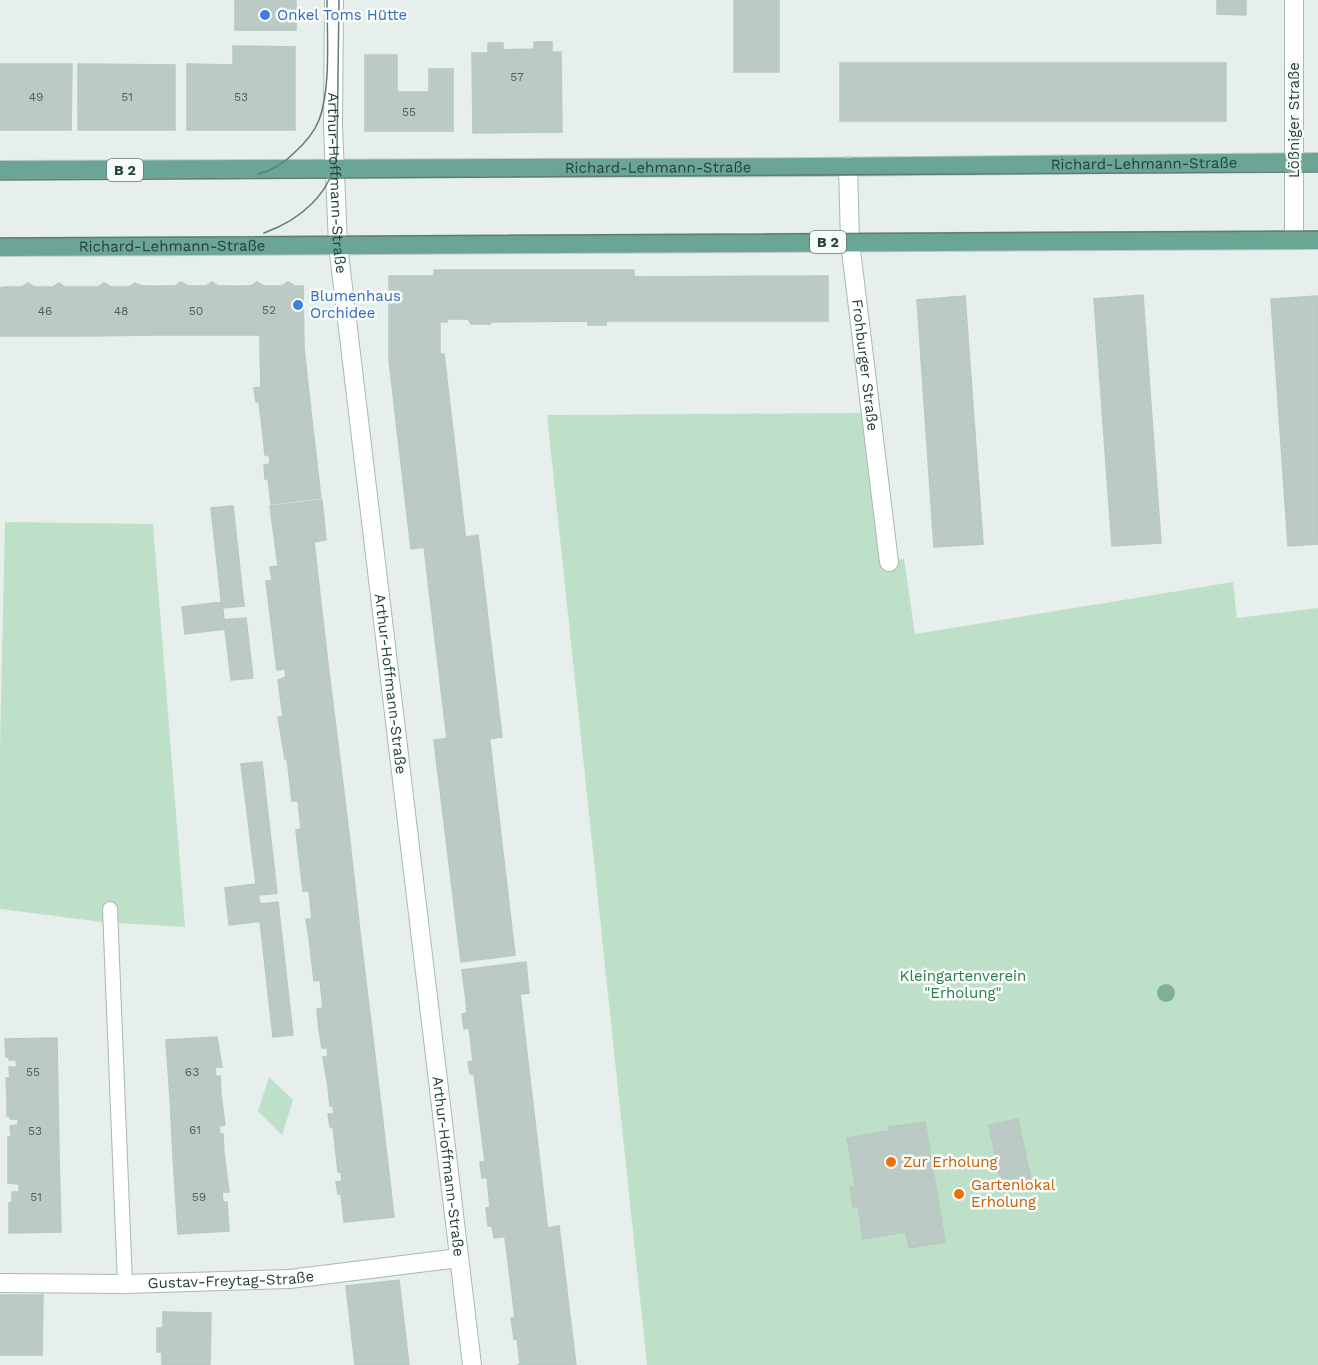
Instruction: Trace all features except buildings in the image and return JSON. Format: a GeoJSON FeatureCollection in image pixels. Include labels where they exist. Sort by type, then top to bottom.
{"type":"FeatureCollection","features":[{"type":"Feature","properties":{"kind":"main road","name":"Richard-Lehmann-Straße"},"geometry":{"type":"LineString","coordinates":[[0,171],[1318,162]]}},
{"type":"Feature","properties":{"kind":"main road","name":"Richard-Lehmann-Straße"},"geometry":{"type":"LineString","coordinates":[[0,247],[1318,240]]}},
{"type":"Feature","properties":{"kind":"street","name":"Arthur-Hoffmann-Straße"},"geometry":{"type":"LineString","coordinates":[[334,0],[334,169],[338,245],[472,1365]]}},
{"type":"Feature","properties":{"kind":"street","name":"Lößniger Straße"},"geometry":{"type":"LineString","coordinates":[[1294,0],[1294,240]]}},
{"type":"Feature","properties":{"kind":"street","name":"Frohburger Straße"},"geometry":{"type":"LineString","coordinates":[[848,166],[850,243],[889,562]]}},
{"type":"Feature","properties":{"kind":"street","name":"Gustav-Freytag-Straße"},"geometry":{"type":"LineString","coordinates":[[0,1283],[125,1284],[290,1279],[459,1258]]}},
{"type":"Feature","properties":{"kind":"lane"},"geometry":{"type":"LineString","coordinates":[[110,909],[125,1284]]}},
{"type":"Feature","properties":{"kind":"green space","name":"Kleingartenverein \"Erholung\""},"geometry":{"type":"Polygon","coordinates":[[[861,413],[880,563],[904,559],[915,634],[1233,582],[1237,618],[1318,608],[1318,1365],[647,1365],[547,415],[861,413]]]}},
{"type":"Feature","properties":{"kind":"green space"},"geometry":{"type":"Polygon","coordinates":[[[5,522],[153,524],[185,927],[103,922],[0,909],[0,748],[5,522]]]}},
{"type":"Feature","properties":{"kind":"green space"},"geometry":{"type":"Polygon","coordinates":[[[269,1077],[293,1100],[282,1135],[258,1111],[269,1077]]]}},
{"type":"Feature","properties":{"kind":"tram line"},"geometry":{"type":"LineString","coordinates":[[258,174],[273,169],[290,157],[308,138],[319,120],[327,77],[327,0]]}},
{"type":"Feature","properties":{"kind":"tram line"},"geometry":{"type":"LineString","coordinates":[[264,233],[290,221],[312,203],[322,192],[334,167],[337,152],[339,0]]}},
{"type":"Feature","properties":{"kind":"tram line"},"geometry":{"type":"LineString","coordinates":[[0,180],[1318,172]]}},
{"type":"Feature","properties":{"kind":"tram line"},"geometry":{"type":"LineString","coordinates":[[0,238],[1318,231]]}},
{"type":"Feature","properties":{"kind":"place","name":"Onkel Toms Hütte"},"geometry":{"type":"Point","coordinates":[265,15]}},
{"type":"Feature","properties":{"kind":"place","name":"Blumenhaus Orchidee"},"geometry":{"type":"Point","coordinates":[298,305]}},
{"type":"Feature","properties":{"kind":"place","name":"Zur Erholung"},"geometry":{"type":"Point","coordinates":[891,1162]}},
{"type":"Feature","properties":{"kind":"place","name":"Gartenlokal Erholung"},"geometry":{"type":"Point","coordinates":[959,1194]}}]}
